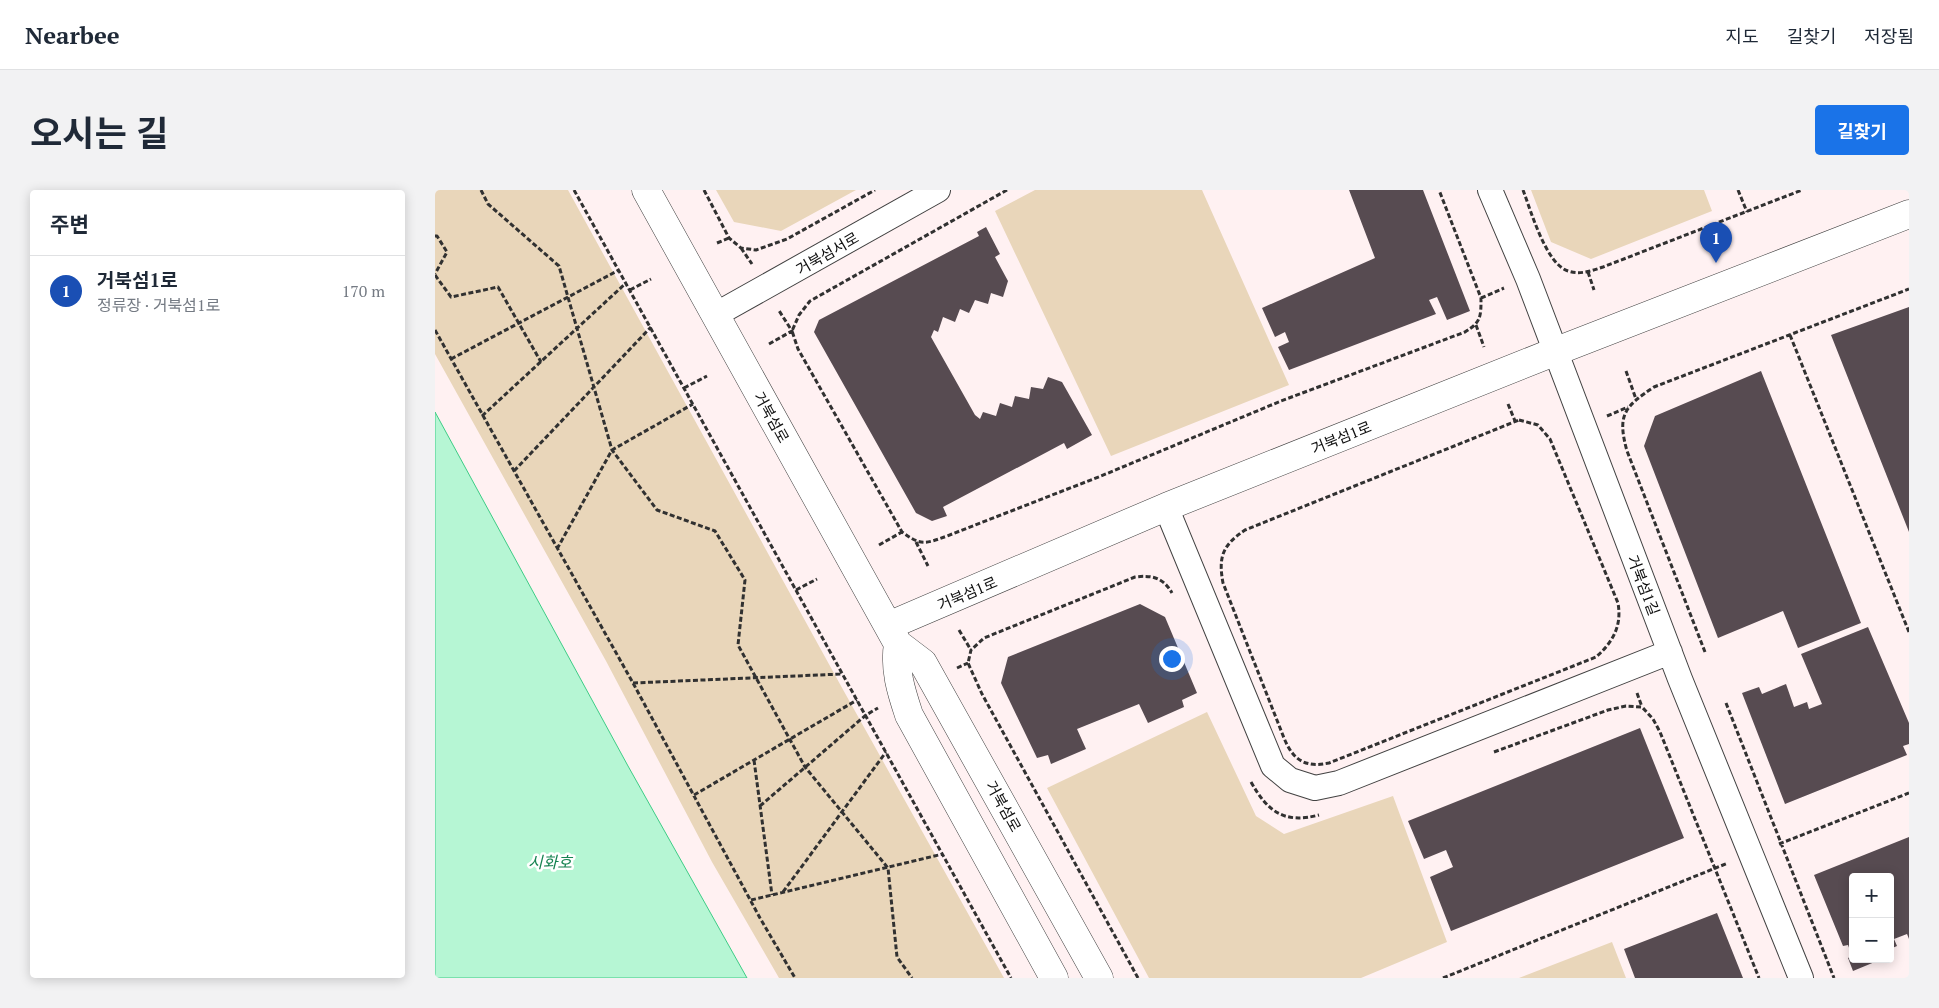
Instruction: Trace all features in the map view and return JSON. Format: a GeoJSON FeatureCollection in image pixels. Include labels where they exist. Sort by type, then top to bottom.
{"type":"FeatureCollection","features":[{"type":"Feature","properties":{"kind":"street","name":"거북섬로"},"geometry":{"type":"LineString","coordinates":[[646,190],[893,635],[902,696],[909,714],[1053,978]]}},
{"type":"Feature","properties":{"kind":"street","name":"거북섬서로"},"geometry":{"type":"LineString","coordinates":[[715,316],[938,190]]}},
{"type":"Feature","properties":{"kind":"street","name":"거북섬1길"},"geometry":{"type":"LineString","coordinates":[[1490,190],[1528,279],[1554,352],[1670,652],[1801,978]]}},
{"type":"Feature","properties":{"kind":"street","name":"거북섬1로"},"geometry":{"type":"LineString","coordinates":[[893,635],[1166,507],[1554,352],[1909,214]]}},
{"type":"Feature","properties":{"kind":"street"},"geometry":{"type":"LineString","coordinates":[[1166,507],[1273,766],[1290,780],[1315,788],[1339,783],[1670,652]]}},
{"type":"Feature","properties":{"kind":"street","name":"거북섬로"},"geometry":{"type":"LineString","coordinates":[[893,635],[923,663],[1099,978]]}},
{"type":"Feature","properties":{"kind":"path"},"geometry":{"type":"LineString","coordinates":[[481,190],[488,204],[559,266],[612,450],[657,510],[715,532],[745,580],[738,645],[805,767],[888,868],[897,957],[912,978]]}},
{"type":"Feature","properties":{"kind":"path"},"geometry":{"type":"LineString","coordinates":[[574,190],[1011,978]]}},
{"type":"Feature","properties":{"kind":"path"},"geometry":{"type":"LineString","coordinates":[[704,190],[729,238],[741,248],[752,264]]}},
{"type":"Feature","properties":{"kind":"path"},"geometry":{"type":"LineString","coordinates":[[741,248],[756,250],[787,239],[875,190]]}},
{"type":"Feature","properties":{"kind":"path"},"geometry":{"type":"LineString","coordinates":[[769,344],[792,331],[799,315],[811,301],[1007,190]]}},
{"type":"Feature","properties":{"kind":"path"},"geometry":{"type":"LineString","coordinates":[[915,542],[930,542],[1101,476],[1281,401],[1465,332],[1476,325],[1481,316],[1481,298],[1439,190]]}},
{"type":"Feature","properties":{"kind":"path"},"geometry":{"type":"LineString","coordinates":[[1523,190],[1553,260],[1568,271],[1588,272],[1802,190]]}},
{"type":"Feature","properties":{"kind":"path"},"geometry":{"type":"LineString","coordinates":[[1738,190],[1747,212]]}},
{"type":"Feature","properties":{"kind":"path"},"geometry":{"type":"LineString","coordinates":[[435,236],[437,236],[447,252],[435,274],[451,297],[498,287],[541,362]]}},
{"type":"Feature","properties":{"kind":"path"},"geometry":{"type":"LineString","coordinates":[[717,243],[729,238]]}},
{"type":"Feature","properties":{"kind":"path"},"geometry":{"type":"LineString","coordinates":[[451,359],[619,270]]}},
{"type":"Feature","properties":{"kind":"path"},"geometry":{"type":"LineString","coordinates":[[1588,272],[1594,290]]}},
{"type":"Feature","properties":{"kind":"path"},"geometry":{"type":"LineString","coordinates":[[630,290],[651,279]]}},
{"type":"Feature","properties":{"kind":"path"},"geometry":{"type":"LineString","coordinates":[[482,416],[626,283]]}},
{"type":"Feature","properties":{"kind":"path"},"geometry":{"type":"LineString","coordinates":[[1481,298],[1504,288]]}},
{"type":"Feature","properties":{"kind":"path"},"geometry":{"type":"LineString","coordinates":[[1602,418],[1628,407],[1654,387],[1909,289]]}},
{"type":"Feature","properties":{"kind":"path"},"geometry":{"type":"LineString","coordinates":[[779,309],[792,331],[799,349],[902,532],[915,542],[928,566]]}},
{"type":"Feature","properties":{"kind":"path"},"geometry":{"type":"LineString","coordinates":[[1476,325],[1484,347]]}},
{"type":"Feature","properties":{"kind":"path"},"geometry":{"type":"LineString","coordinates":[[513,471],[651,327]]}},
{"type":"Feature","properties":{"kind":"path"},"geometry":{"type":"LineString","coordinates":[[435,330],[633,683],[795,978]]}},
{"type":"Feature","properties":{"kind":"path"},"geometry":{"type":"LineString","coordinates":[[1790,335],[1909,632]]}},
{"type":"Feature","properties":{"kind":"path"},"geometry":{"type":"LineString","coordinates":[[1626,371],[1636,399]]}},
{"type":"Feature","properties":{"kind":"path"},"geometry":{"type":"LineString","coordinates":[[684,388],[707,376]]}},
{"type":"Feature","properties":{"kind":"path"},"geometry":{"type":"LineString","coordinates":[[557,549],[612,450],[693,404]]}},
{"type":"Feature","properties":{"kind":"path"},"geometry":{"type":"LineString","coordinates":[[1508,404],[1515,422]]}},
{"type":"Feature","properties":{"kind":"path"},"geometry":{"type":"LineString","coordinates":[[1628,407],[1623,419],[1623,436],[1627,451],[1705,652]]}},
{"type":"Feature","properties":{"kind":"path"},"geometry":{"type":"LineString","coordinates":[[1519,420],[1538,426],[1550,439],[1618,603],[1619,625],[1611,642],[1596,657],[1329,763],[1318,765],[1300,761],[1293,754],[1284,738],[1223,582],[1221,556],[1224,551],[1234,537],[1245,530],[1515,422],[1519,420]]}},
{"type":"Feature","properties":{"kind":"path"},"geometry":{"type":"LineString","coordinates":[[1550,439],[1555,436]]}},
{"type":"Feature","properties":{"kind":"path"},"geometry":{"type":"LineString","coordinates":[[879,545],[902,532]]}},
{"type":"Feature","properties":{"kind":"path"},"geometry":{"type":"LineString","coordinates":[[1217,554],[1224,551]]}},
{"type":"Feature","properties":{"kind":"path"},"geometry":{"type":"LineString","coordinates":[[1138,978],[967,664],[971,650],[984,638],[1135,577],[1149,575],[1159,578],[1170,590],[1174,598]]}},
{"type":"Feature","properties":{"kind":"path"},"geometry":{"type":"LineString","coordinates":[[796,590],[817,579]]}},
{"type":"Feature","properties":{"kind":"path"},"geometry":{"type":"LineString","coordinates":[[959,630],[971,650]]}},
{"type":"Feature","properties":{"kind":"path"},"geometry":{"type":"LineString","coordinates":[[1613,637],[1616,643]]}},
{"type":"Feature","properties":{"kind":"path"},"geometry":{"type":"LineString","coordinates":[[633,683],[842,674]]}},
{"type":"Feature","properties":{"kind":"path"},"geometry":{"type":"LineString","coordinates":[[1637,693],[1642,708],[1653,719],[1660,732],[1759,978]]}},
{"type":"Feature","properties":{"kind":"path"},"geometry":{"type":"LineString","coordinates":[[694,796],[857,700]]}},
{"type":"Feature","properties":{"kind":"path"},"geometry":{"type":"LineString","coordinates":[[1726,703],[1835,978]]}},
{"type":"Feature","properties":{"kind":"path"},"geometry":{"type":"LineString","coordinates":[[760,806],[866,715],[885,704]]}},
{"type":"Feature","properties":{"kind":"path"},"geometry":{"type":"LineString","coordinates":[[1488,754],[1608,710],[1626,706],[1642,708]]}},
{"type":"Feature","properties":{"kind":"path"},"geometry":{"type":"LineString","coordinates":[[783,892],[886,752]]}},
{"type":"Feature","properties":{"kind":"path"},"geometry":{"type":"LineString","coordinates":[[754,760],[773,895]]}},
{"type":"Feature","properties":{"kind":"path"},"geometry":{"type":"LineString","coordinates":[[1251,781],[1261,799],[1274,811],[1289,818],[1325,814]]}},
{"type":"Feature","properties":{"kind":"path"},"geometry":{"type":"LineString","coordinates":[[1776,845],[1909,793]]}},
{"type":"Feature","properties":{"kind":"path"},"geometry":{"type":"LineString","coordinates":[[751,900],[943,854]]}},
{"type":"Feature","properties":{"kind":"path"},"geometry":{"type":"LineString","coordinates":[[1443,978],[1731,862]]}},
{"type":"Feature","properties":{"kind":"shaded area"},"geometry":{"type":"Polygon","coordinates":[[[435,190],[568,190],[1004,978],[779,978],[712,862],[606,661],[435,354],[435,190]]]}},
{"type":"Feature","properties":{"kind":"shaded area"},"geometry":{"type":"Polygon","coordinates":[[[716,190],[856,190],[781,231],[734,222],[716,190]]]}},
{"type":"Feature","properties":{"kind":"shaded area"},"geometry":{"type":"Polygon","coordinates":[[[1035,190],[1202,190],[1289,385],[1111,456],[995,211],[1035,190]]]}},
{"type":"Feature","properties":{"kind":"shaded area"},"geometry":{"type":"Polygon","coordinates":[[[1531,190],[1704,190],[1712,211],[1591,259],[1551,242],[1531,190]]]}},
{"type":"Feature","properties":{"kind":"shaded area"},"geometry":{"type":"Polygon","coordinates":[[[1207,712],[1256,816],[1284,834],[1393,796],[1447,942],[1361,978],[1149,978],[1047,788],[1207,712]]]}},
{"type":"Feature","properties":{"kind":"shaded area"},"geometry":{"type":"Polygon","coordinates":[[[1612,942],[1626,978],[1519,978],[1612,942]]]}},
{"type":"Feature","properties":{"kind":"water","name":"시화호"},"geometry":{"type":"Polygon","coordinates":[[[435,412],[628,766],[747,978],[435,978],[435,412]]]}},
{"type":"Feature","properties":{"kind":"building"},"geometry":{"type":"Polygon","coordinates":[[[1349,190],[1423,190],[1470,311],[1447,320],[1437,297],[1429,300],[1436,314],[1289,370],[1278,347],[1289,342],[1285,332],[1275,337],[1262,308],[1375,258],[1349,190]]]}},
{"type":"Feature","properties":{"kind":"building"},"geometry":{"type":"Polygon","coordinates":[[[986,227],[1000,254],[995,257],[1008,281],[1003,297],[991,293],[988,304],[975,300],[969,313],[960,309],[955,322],[943,317],[938,332],[934,330],[931,337],[975,415],[980,419],[983,412],[996,416],[1000,403],[1012,407],[1015,396],[1029,399],[1031,387],[1043,389],[1048,377],[1062,382],[1092,435],[1067,449],[1064,443],[943,507],[947,516],[932,521],[916,513],[814,332],[819,320],[979,236],[977,232],[986,227]]]}},
{"type":"Feature","properties":{"kind":"building"},"geometry":{"type":"Polygon","coordinates":[[[1909,307],[1909,532],[1831,335],[1909,307]]]}},
{"type":"Feature","properties":{"kind":"building"},"geometry":{"type":"Polygon","coordinates":[[[1761,371],[1861,623],[1798,648],[1783,611],[1718,638],[1644,446],[1655,416],[1761,371]]]}},
{"type":"Feature","properties":{"kind":"building"},"geometry":{"type":"Polygon","coordinates":[[[1140,604],[1165,617],[1197,693],[1182,700],[1184,707],[1148,723],[1139,704],[1077,729],[1086,749],[1051,764],[1048,755],[1037,758],[1001,683],[1008,657],[1140,604]]]}},
{"type":"Feature","properties":{"kind":"building"},"geometry":{"type":"Polygon","coordinates":[[[1868,627],[1909,723],[1909,744],[1903,746],[1907,755],[1785,804],[1742,693],[1759,687],[1762,694],[1786,684],[1794,707],[1807,702],[1809,709],[1822,704],[1801,654],[1868,627]]]}},
{"type":"Feature","properties":{"kind":"building"},"geometry":{"type":"Polygon","coordinates":[[[1640,728],[1684,838],[1451,931],[1430,877],[1453,867],[1446,850],[1424,859],[1408,821],[1640,728]]]}},
{"type":"Feature","properties":{"kind":"building"},"geometry":{"type":"Polygon","coordinates":[[[1909,837],[1909,939],[1907,934],[1894,939],[1894,873],[1849,873],[1849,948],[1848,945],[1843,946],[1814,875],[1909,837]]]}},
{"type":"Feature","properties":{"kind":"building"},"geometry":{"type":"Polygon","coordinates":[[[1717,913],[1743,978],[1635,978],[1624,949],[1717,913]]]}},
{"type":"Feature","properties":{"kind":"building"},"geometry":{"type":"Polygon","coordinates":[[[1850,963],[1872,963],[1853,971],[1850,963]]]}},
{"type":"Feature","properties":{"kind":"place","name":"거북섬1로"},"geometry":{"type":"Point","coordinates":[1716,263]}}]}
